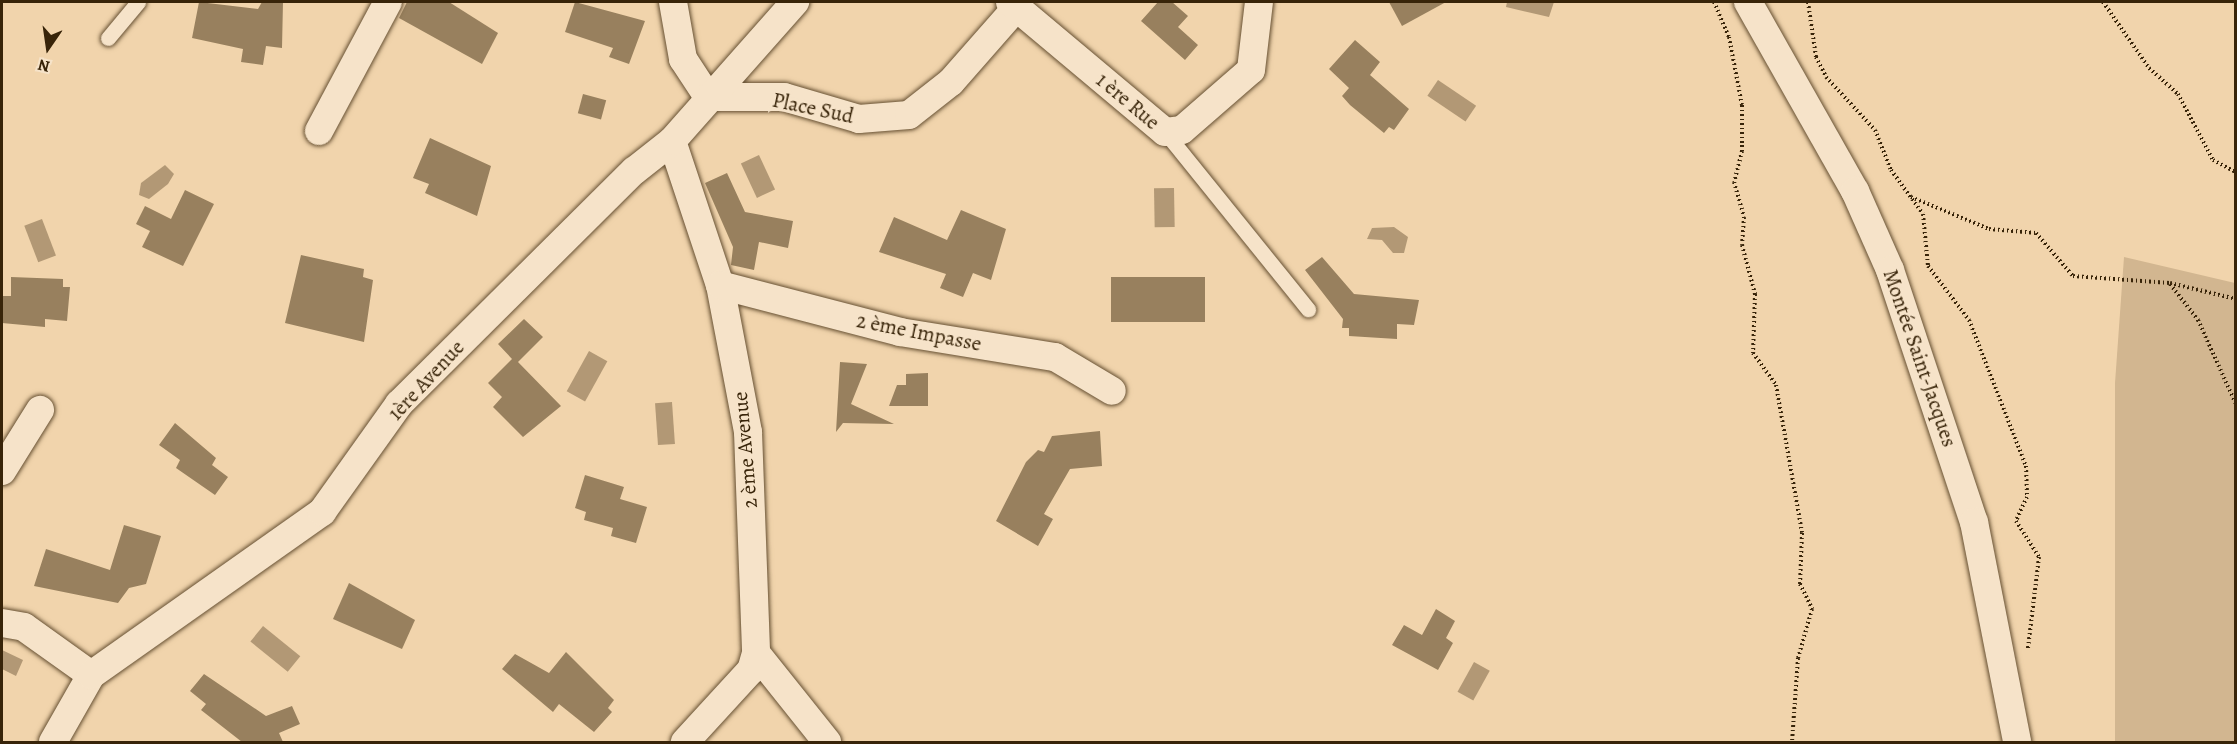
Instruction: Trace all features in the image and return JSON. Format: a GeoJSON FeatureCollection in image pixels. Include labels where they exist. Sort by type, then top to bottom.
{"type":"FeatureCollection","features":[{"type":"Feature","properties":{"kind":"street"},"geometry":{"type":"LineString","coordinates":[[319,131],[388,2]]}},
{"type":"Feature","properties":{"kind":"street"},"geometry":{"type":"LineString","coordinates":[[673,2],[683,59],[708,97]]}},
{"type":"Feature","properties":{"kind":"street","name":"1ère Avenue"},"geometry":{"type":"LineString","coordinates":[[53,742],[91,675],[322,512],[399,404],[634,171],[672,141],[708,97],[795,2]]}},
{"type":"Feature","properties":{"kind":"street","name":"1 ère Rue"},"geometry":{"type":"LineString","coordinates":[[1014,4],[1165,132],[1182,130],[1251,70],[1259,2]]}},
{"type":"Feature","properties":{"kind":"street","name":"Montée Saint-Jacques"},"geometry":{"type":"LineString","coordinates":[[1748,2],[1856,191],[1905,312],[1974,522],[2017,742]]}},
{"type":"Feature","properties":{"kind":"street","name":"Place Sud"},"geometry":{"type":"LineString","coordinates":[[708,97],[784,97],[859,119],[909,115],[951,82],[1014,4]]}},
{"type":"Feature","properties":{"kind":"street","name":"2 ème Avenue"},"geometry":{"type":"LineString","coordinates":[[672,141],[720,285],[748,432],[756,653],[751,670],[685,742]]}},
{"type":"Feature","properties":{"kind":"street","name":"2 ème Impasse"},"geometry":{"type":"LineString","coordinates":[[720,285],[900,332],[1055,357],[1112,391]]}},
{"type":"Feature","properties":{"kind":"street"},"geometry":{"type":"LineString","coordinates":[[2,471],[40,410]]}},
{"type":"Feature","properties":{"kind":"street"},"geometry":{"type":"LineString","coordinates":[[2,623],[24,627],[91,675]]}},
{"type":"Feature","properties":{"kind":"street"},"geometry":{"type":"LineString","coordinates":[[756,653],[827,742]]}},
{"type":"Feature","properties":{"kind":"lane"},"geometry":{"type":"LineString","coordinates":[[108,38],[138,2]]}},
{"type":"Feature","properties":{"kind":"lane"},"geometry":{"type":"LineString","coordinates":[[1165,132],[1308,309]]}},
{"type":"Feature","properties":{"kind":"path"},"geometry":{"type":"LineString","coordinates":[[1714,2],[1729,37],[1742,105],[1742,151],[1734,182],[1744,217],[1742,245],[1755,294],[1753,353],[1776,386],[1802,533],[1800,584],[1812,609],[1798,658],[1792,742]]}},
{"type":"Feature","properties":{"kind":"path"},"geometry":{"type":"LineString","coordinates":[[1808,2],[1811,38],[1826,77],[1875,130],[1891,170],[1923,214],[1928,266],[1970,320],[2026,466],[2027,497],[2016,521],[2039,557],[2036,613],[2027,653]]}},
{"type":"Feature","properties":{"kind":"path"},"geometry":{"type":"LineString","coordinates":[[2103,2],[2149,68],[2178,94],[2213,160],[2235,172]]}},
{"type":"Feature","properties":{"kind":"path"},"geometry":{"type":"LineString","coordinates":[[1909,196],[1989,229],[2036,233],[2073,276],[2170,283],[2235,299]]}},
{"type":"Feature","properties":{"kind":"path"},"geometry":{"type":"LineString","coordinates":[[2170,283],[2198,320],[2235,404]]}},
{"type":"Feature","properties":{"kind":"shaded area"},"geometry":{"type":"Polygon","coordinates":[[[1507,2],[1554,2],[1549,17],[1506,7],[1507,2]]]}},
{"type":"Feature","properties":{"kind":"shaded area"},"geometry":{"type":"Polygon","coordinates":[[[1438,80],[1476,106],[1466,121],[1427,96],[1438,80]]]}},
{"type":"Feature","properties":{"kind":"shaded area"},"geometry":{"type":"Polygon","coordinates":[[[759,155],[775,189],[757,198],[741,163],[759,155]]]}},
{"type":"Feature","properties":{"kind":"shaded area"},"geometry":{"type":"Polygon","coordinates":[[[165,165],[174,174],[168,184],[149,199],[139,195],[141,183],[165,165]]]}},
{"type":"Feature","properties":{"kind":"shaded area"},"geometry":{"type":"Polygon","coordinates":[[[1154,188],[1174,188],[1175,227],[1155,227],[1154,188]]]}},
{"type":"Feature","properties":{"kind":"shaded area"},"geometry":{"type":"Polygon","coordinates":[[[42,219],[56,255],[38,262],[24,226],[42,219]]]}},
{"type":"Feature","properties":{"kind":"shaded area"},"geometry":{"type":"Polygon","coordinates":[[[1394,227],[1408,237],[1404,253],[1393,253],[1382,240],[1367,239],[1372,228],[1394,227]]]}},
{"type":"Feature","properties":{"kind":"shaded area"},"geometry":{"type":"Polygon","coordinates":[[[2124,257],[2235,283],[2235,742],[2115,742],[2115,383],[2124,257]]]}},
{"type":"Feature","properties":{"kind":"shaded area"},"geometry":{"type":"Polygon","coordinates":[[[589,351],[607,361],[585,401],[567,391],[589,351]]]}},
{"type":"Feature","properties":{"kind":"shaded area"},"geometry":{"type":"Polygon","coordinates":[[[672,402],[675,444],[658,445],[655,403],[672,402]]]}},
{"type":"Feature","properties":{"kind":"shaded area"},"geometry":{"type":"Polygon","coordinates":[[[263,626],[300,656],[288,672],[250,642],[263,626]]]}},
{"type":"Feature","properties":{"kind":"shaded area"},"geometry":{"type":"Polygon","coordinates":[[[2,650],[23,660],[16,676],[2,669],[2,650]]]}},
{"type":"Feature","properties":{"kind":"shaded area"},"geometry":{"type":"Polygon","coordinates":[[[1474,662],[1490,671],[1473,700],[1458,692],[1474,662]]]}},
{"type":"Feature","properties":{"kind":"building"},"geometry":{"type":"Polygon","coordinates":[[[199,2],[258,9],[262,2],[283,2],[282,48],[266,46],[263,65],[241,62],[243,49],[192,38],[199,2]]]}},
{"type":"Feature","properties":{"kind":"building"},"geometry":{"type":"Polygon","coordinates":[[[407,2],[449,2],[498,33],[482,64],[399,18],[407,2]]]}},
{"type":"Feature","properties":{"kind":"building"},"geometry":{"type":"Polygon","coordinates":[[[575,2],[645,21],[629,64],[609,57],[613,48],[565,32],[575,2]]]}},
{"type":"Feature","properties":{"kind":"building"},"geometry":{"type":"Polygon","coordinates":[[[1158,2],[1172,2],[1188,16],[1178,27],[1198,45],[1185,60],[1141,21],[1158,2]]]}},
{"type":"Feature","properties":{"kind":"building"},"geometry":{"type":"Polygon","coordinates":[[[1389,2],[1446,2],[1402,26],[1389,2]]]}},
{"type":"Feature","properties":{"kind":"building"},"geometry":{"type":"Polygon","coordinates":[[[1355,40],[1380,62],[1370,75],[1409,109],[1394,130],[1389,127],[1384,133],[1350,105],[1342,96],[1349,88],[1329,69],[1355,40]]]}},
{"type":"Feature","properties":{"kind":"building"},"geometry":{"type":"Polygon","coordinates":[[[583,94],[606,100],[601,120],[578,113],[583,94]]]}},
{"type":"Feature","properties":{"kind":"building"},"geometry":{"type":"Polygon","coordinates":[[[430,138],[491,166],[477,216],[425,193],[429,184],[413,178],[430,138]]]}},
{"type":"Feature","properties":{"kind":"building"},"geometry":{"type":"Polygon","coordinates":[[[727,173],[745,212],[793,221],[788,248],[759,242],[754,270],[731,265],[733,247],[705,183],[727,173]]]}},
{"type":"Feature","properties":{"kind":"building"},"geometry":{"type":"Polygon","coordinates":[[[185,190],[214,204],[183,266],[142,247],[150,231],[136,224],[145,206],[171,219],[185,190]]]}},
{"type":"Feature","properties":{"kind":"building"},"geometry":{"type":"Polygon","coordinates":[[[961,210],[1006,229],[991,280],[973,273],[963,297],[940,288],[946,274],[879,252],[894,217],[947,240],[961,210]]]}},
{"type":"Feature","properties":{"kind":"building"},"geometry":{"type":"Polygon","coordinates":[[[301,255],[364,269],[363,277],[373,280],[364,342],[285,323],[301,255]]]}},
{"type":"Feature","properties":{"kind":"building"},"geometry":{"type":"Polygon","coordinates":[[[1322,257],[1354,294],[1419,300],[1414,325],[1397,324],[1397,339],[1349,336],[1349,328],[1342,328],[1343,319],[1305,270],[1322,257]]]}},
{"type":"Feature","properties":{"kind":"building"},"geometry":{"type":"Polygon","coordinates":[[[11,277],[63,279],[63,287],[70,287],[67,321],[45,319],[45,327],[2,323],[2,296],[11,296],[11,277]]]}},
{"type":"Feature","properties":{"kind":"building"},"geometry":{"type":"Polygon","coordinates":[[[1111,277],[1205,277],[1205,322],[1111,322],[1111,277]]]}},
{"type":"Feature","properties":{"kind":"building"},"geometry":{"type":"Polygon","coordinates":[[[524,319],[543,337],[518,362],[561,406],[523,437],[493,407],[502,397],[488,383],[512,359],[498,344],[524,319]]]}},
{"type":"Feature","properties":{"kind":"building"},"geometry":{"type":"Polygon","coordinates":[[[840,362],[867,364],[851,404],[894,424],[843,423],[836,432],[840,362]]]}},
{"type":"Feature","properties":{"kind":"building"},"geometry":{"type":"Polygon","coordinates":[[[928,373],[928,406],[889,406],[897,385],[906,385],[906,374],[928,373]]]}},
{"type":"Feature","properties":{"kind":"building"},"geometry":{"type":"Polygon","coordinates":[[[175,423],[216,458],[212,465],[228,477],[215,495],[176,468],[180,460],[159,445],[175,423]]]}},
{"type":"Feature","properties":{"kind":"building"},"geometry":{"type":"Polygon","coordinates":[[[1100,431],[1102,466],[1070,469],[1044,514],[1053,519],[1038,546],[996,521],[1026,462],[1038,450],[1044,452],[1052,436],[1100,431]]]}},
{"type":"Feature","properties":{"kind":"building"},"geometry":{"type":"Polygon","coordinates":[[[585,475],[624,487],[620,499],[647,507],[636,543],[611,536],[613,528],[584,520],[586,512],[575,508],[585,475]]]}},
{"type":"Feature","properties":{"kind":"building"},"geometry":{"type":"Polygon","coordinates":[[[124,525],[161,536],[146,584],[129,588],[118,603],[34,586],[46,549],[110,570],[124,525]]]}},
{"type":"Feature","properties":{"kind":"building"},"geometry":{"type":"Polygon","coordinates":[[[349,583],[415,620],[402,649],[333,619],[349,583]]]}},
{"type":"Feature","properties":{"kind":"building"},"geometry":{"type":"Polygon","coordinates":[[[1436,609],[1455,621],[1446,638],[1453,643],[1438,670],[1392,645],[1404,625],[1422,635],[1436,609]]]}},
{"type":"Feature","properties":{"kind":"building"},"geometry":{"type":"Polygon","coordinates":[[[566,652],[614,700],[608,708],[612,712],[594,732],[559,704],[553,712],[502,669],[515,654],[549,673],[566,652]]]}},
{"type":"Feature","properties":{"kind":"building"},"geometry":{"type":"Polygon","coordinates":[[[204,674],[266,716],[292,706],[300,724],[279,733],[283,742],[242,742],[201,710],[206,704],[190,691],[204,674]]]}}]}
